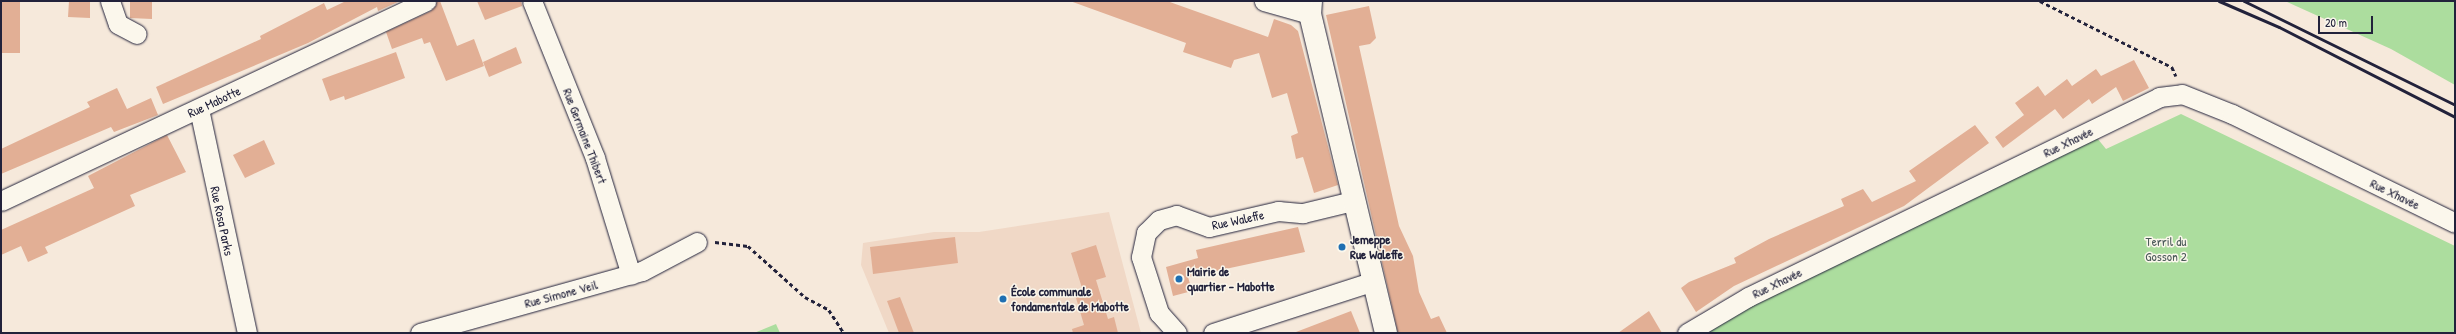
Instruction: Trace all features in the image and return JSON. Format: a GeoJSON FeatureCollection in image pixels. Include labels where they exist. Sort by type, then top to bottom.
{"type":"FeatureCollection","features":[{"type":"Feature","properties":{"kind":"street"},"geometry":{"type":"LineString","coordinates":[[110,1],[118,24],[137,34]]}},
{"type":"Feature","properties":{"kind":"street","name":"Rue Mabotte"},"geometry":{"type":"LineString","coordinates":[[1,201],[426,1]]}},
{"type":"Feature","properties":{"kind":"street","name":"Rue Germaine Thibert"},"geometry":{"type":"LineString","coordinates":[[532,1],[596,158],[630,275]]}},
{"type":"Feature","properties":{"kind":"street"},"geometry":{"type":"LineString","coordinates":[[1264,1],[1310,8],[1371,282],[1386,333]]}},
{"type":"Feature","properties":{"kind":"street","name":"Rue Xhavée"},"geometry":{"type":"LineString","coordinates":[[1688,333],[1748,297],[2159,97],[2182,94],[2232,114],[2455,223]]}},
{"type":"Feature","properties":{"kind":"street","name":"Rue Rosa Parks"},"geometry":{"type":"LineString","coordinates":[[199,109],[247,333]]}},
{"type":"Feature","properties":{"kind":"street","name":"Rue Waleffe"},"geometry":{"type":"LineString","coordinates":[[1177,333],[1159,313],[1141,256],[1146,233],[1159,220],[1176,215],[1196,225],[1209,227],[1278,211],[1302,212],[1353,201]]}},
{"type":"Feature","properties":{"kind":"street","name":"Rue Simone Veil"},"geometry":{"type":"LineString","coordinates":[[420,333],[630,275],[657,265],[697,242]]}},
{"type":"Feature","properties":{"kind":"street"},"geometry":{"type":"LineString","coordinates":[[1213,333],[1371,282]]}},
{"type":"Feature","properties":{"kind":"path"},"geometry":{"type":"LineString","coordinates":[[2040,1],[2172,67],[2182,94]]}},
{"type":"Feature","properties":{"kind":"path"},"geometry":{"type":"LineString","coordinates":[[697,242],[748,246],[805,296],[829,310],[844,333]]}},
{"type":"Feature","properties":{"kind":"shaded area","name":"École communale fondamentale de Mabotte"},"geometry":{"type":"Polygon","coordinates":[[[1109,212],[1141,333],[889,333],[861,265],[863,243],[934,232],[979,232],[1109,212]]]}},
{"type":"Feature","properties":{"kind":"green space"},"geometry":{"type":"Polygon","coordinates":[[[2285,1],[2455,1],[2455,85],[2391,49],[2285,1]]]}},
{"type":"Feature","properties":{"kind":"green space","name":"Terril du Gosson 2"},"geometry":{"type":"Polygon","coordinates":[[[2181,114],[2455,246],[2455,333],[1689,333],[1748,297],[2097,138],[2106,149],[2181,114]]]}},
{"type":"Feature","properties":{"kind":"green space"},"geometry":{"type":"Polygon","coordinates":[[[776,324],[780,333],[754,333],[776,324]]]}},
{"type":"Feature","properties":{"kind":"building"},"geometry":{"type":"Polygon","coordinates":[[[1,1],[20,1],[20,53],[1,53],[1,1]]]}},
{"type":"Feature","properties":{"kind":"building"},"geometry":{"type":"Polygon","coordinates":[[[69,1],[90,1],[90,18],[68,17],[69,1]]]}},
{"type":"Feature","properties":{"kind":"building"},"geometry":{"type":"Polygon","coordinates":[[[130,1],[152,1],[152,19],[130,18],[130,1]]]}},
{"type":"Feature","properties":{"kind":"building"},"geometry":{"type":"Polygon","coordinates":[[[346,1],[400,1],[378,11],[377,7],[308,43],[163,104],[156,87],[261,39],[260,36],[324,3],[327,10],[346,1]]]}},
{"type":"Feature","properties":{"kind":"building"},"geometry":{"type":"Polygon","coordinates":[[[437,1],[440,1],[457,46],[474,39],[484,66],[446,81],[430,42],[424,44],[422,38],[392,49],[386,32],[431,11],[437,1]]]}},
{"type":"Feature","properties":{"kind":"building"},"geometry":{"type":"Polygon","coordinates":[[[477,1],[521,1],[522,6],[485,20],[477,1]]]}},
{"type":"Feature","properties":{"kind":"building"},"geometry":{"type":"Polygon","coordinates":[[[1070,1],[1167,1],[1268,37],[1274,19],[1291,25],[1298,31],[1338,185],[1314,193],[1303,157],[1296,159],[1291,136],[1298,133],[1287,93],[1272,98],[1259,53],[1234,60],[1231,68],[1183,52],[1186,43],[1070,1]]]}},
{"type":"Feature","properties":{"kind":"building"},"geometry":{"type":"Polygon","coordinates":[[[1369,6],[1376,38],[1370,44],[1359,46],[1399,226],[1413,256],[1419,292],[1431,319],[1439,316],[1447,333],[1398,333],[1326,15],[1369,6]]]}},
{"type":"Feature","properties":{"kind":"building"},"geometry":{"type":"Polygon","coordinates":[[[516,47],[522,63],[489,77],[483,62],[516,47]]]}},
{"type":"Feature","properties":{"kind":"building"},"geometry":{"type":"Polygon","coordinates":[[[396,52],[405,78],[345,100],[344,96],[330,101],[322,79],[396,52]]]}},
{"type":"Feature","properties":{"kind":"building"},"geometry":{"type":"Polygon","coordinates":[[[2134,60],[2149,88],[2123,101],[2116,87],[2092,104],[2089,99],[2063,119],[2055,109],[2003,148],[1995,137],[2024,115],[2015,103],[2038,86],[2045,96],[2067,79],[2072,86],[2096,69],[2101,76],[2134,60]]]}},
{"type":"Feature","properties":{"kind":"building"},"geometry":{"type":"Polygon","coordinates":[[[117,88],[127,109],[151,98],[158,115],[114,132],[111,127],[1,174],[1,149],[90,107],[87,102],[117,88]]]}},
{"type":"Feature","properties":{"kind":"building"},"geometry":{"type":"Polygon","coordinates":[[[1975,125],[1989,143],[1904,206],[1734,286],[1696,312],[1681,288],[1689,282],[1736,263],[1734,258],[1769,239],[1844,206],[1841,199],[1863,189],[1872,202],[1916,181],[1909,171],[1975,125]]]}},
{"type":"Feature","properties":{"kind":"building"},"geometry":{"type":"Polygon","coordinates":[[[167,135],[186,172],[130,195],[135,206],[45,247],[48,253],[28,262],[21,246],[1,255],[1,230],[94,188],[88,176],[167,135]]]}},
{"type":"Feature","properties":{"kind":"building"},"geometry":{"type":"Polygon","coordinates":[[[264,140],[275,164],[245,178],[233,155],[264,140]]]}},
{"type":"Feature","properties":{"kind":"building"},"geometry":{"type":"Polygon","coordinates":[[[1298,227],[1305,252],[1188,277],[1192,291],[1173,296],[1166,267],[1198,258],[1196,250],[1298,227]]]}},
{"type":"Feature","properties":{"kind":"building"},"geometry":{"type":"Polygon","coordinates":[[[955,237],[958,263],[873,274],[870,247],[955,237]]]}},
{"type":"Feature","properties":{"kind":"building"},"geometry":{"type":"Polygon","coordinates":[[[1096,245],[1106,277],[1096,280],[1108,319],[1114,317],[1118,333],[1073,333],[1072,329],[1084,325],[1074,291],[1082,288],[1071,253],[1096,245]]]}},
{"type":"Feature","properties":{"kind":"building"},"geometry":{"type":"Polygon","coordinates":[[[900,297],[914,333],[899,333],[887,301],[900,297]]]}},
{"type":"Feature","properties":{"kind":"building"},"geometry":{"type":"Polygon","coordinates":[[[1351,311],[1360,333],[1296,333],[1296,332],[1351,311]]]}},
{"type":"Feature","properties":{"kind":"building"},"geometry":{"type":"Polygon","coordinates":[[[1649,311],[1662,333],[1618,333],[1649,311]]]}},
{"type":"Feature","properties":{"kind":"railway"},"geometry":{"type":"LineString","coordinates":[[2219,1],[2279,27],[2455,117]]}},
{"type":"Feature","properties":{"kind":"railway"},"geometry":{"type":"LineString","coordinates":[[2244,1],[2455,105]]}},
{"type":"Feature","properties":{"kind":"place","name":"Jemeppe Rue Waleffe"},"geometry":{"type":"Point","coordinates":[1342,247]}},
{"type":"Feature","properties":{"kind":"place","name":"Mairie de quartier - Mabotte"},"geometry":{"type":"Point","coordinates":[1179,279]}},
{"type":"Feature","properties":{"kind":"place","name":"École communale fondamentale de Mabotte"},"geometry":{"type":"Point","coordinates":[1003,299]}}]}
